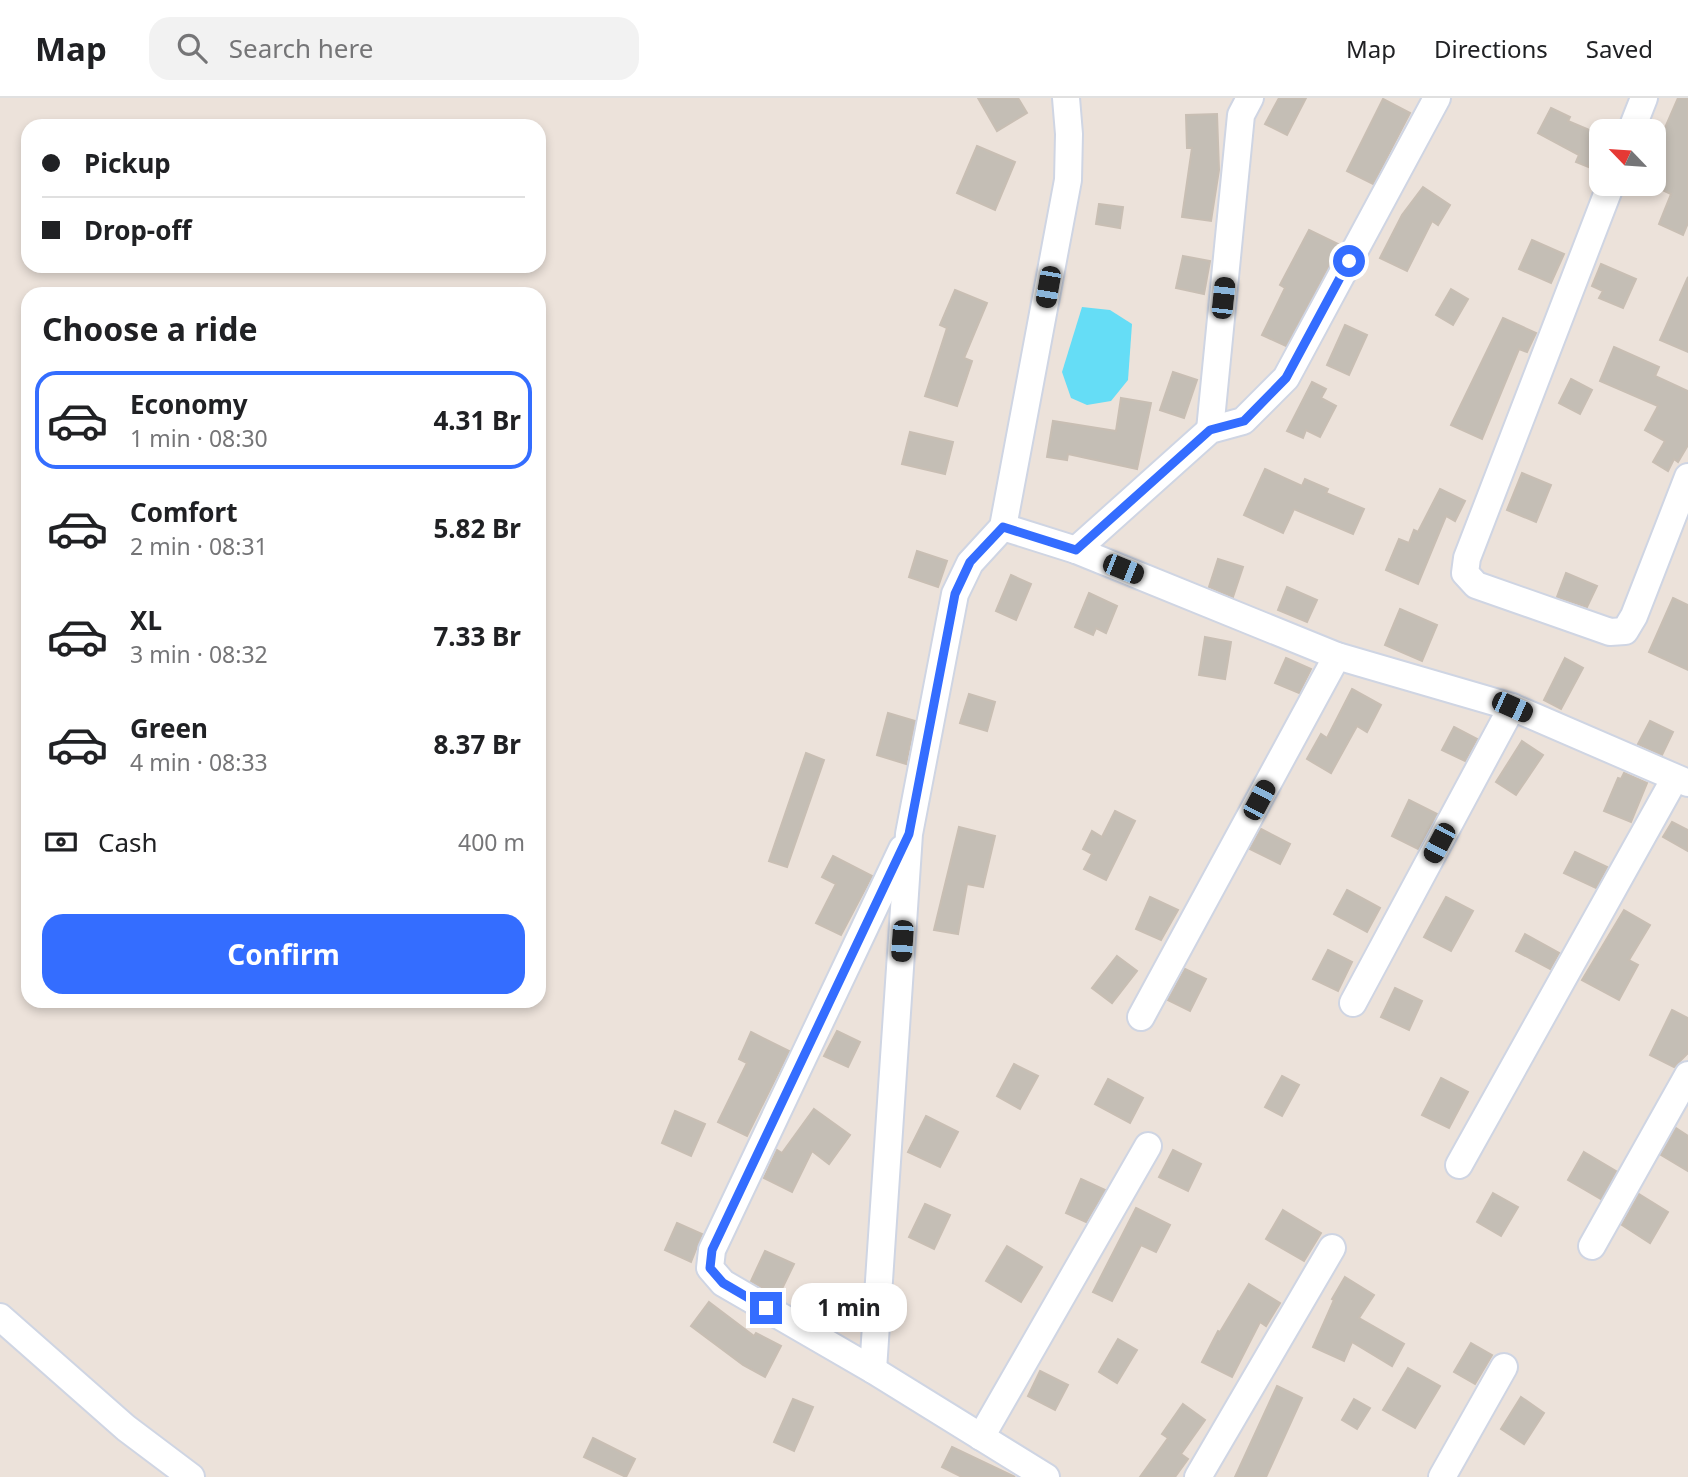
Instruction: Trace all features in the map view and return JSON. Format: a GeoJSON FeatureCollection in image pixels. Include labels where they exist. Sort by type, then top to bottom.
{"type":"FeatureCollection","features":[{"type":"Feature","properties":{"kind":"street"},"geometry":{"type":"LineString","coordinates":[[873,1370],[909,834],[955,594],[970,562],[1003,527],[1068,180],[1069,134],[1066,98]]}},
{"type":"Feature","properties":{"kind":"street"},"geometry":{"type":"LineString","coordinates":[[1076,550],[1210,430],[1244,421],[1286,378],[1437,98]]}},
{"type":"Feature","properties":{"kind":"street"},"geometry":{"type":"LineString","coordinates":[[1636,119],[1644,98]]}},
{"type":"Feature","properties":{"kind":"street"},"geometry":{"type":"LineString","coordinates":[[1210,430],[1242,104]]}},
{"type":"Feature","properties":{"kind":"street"},"geometry":{"type":"LineString","coordinates":[[1606,196],[1467,558],[1465,573],[1476,584],[1488,589],[1610,632],[1625,631],[1634,616],[1688,477]]}},
{"type":"Feature","properties":{"kind":"street"},"geometry":{"type":"LineString","coordinates":[[1003,527],[1076,550],[1337,656],[1512,707],[1681,780],[1459,1165]]}},
{"type":"Feature","properties":{"kind":"street"},"geometry":{"type":"LineString","coordinates":[[1141,1017],[1337,656]]}},
{"type":"Feature","properties":{"kind":"street"},"geometry":{"type":"LineString","coordinates":[[1353,1003],[1512,707]]}},
{"type":"Feature","properties":{"kind":"street"},"geometry":{"type":"LineString","coordinates":[[909,834],[712,1250],[710,1268],[723,1283],[873,1370],[1046,1477]]}},
{"type":"Feature","properties":{"kind":"street"},"geometry":{"type":"LineString","coordinates":[[1592,1246],[1688,1075]]}},
{"type":"Feature","properties":{"kind":"street"},"geometry":{"type":"LineString","coordinates":[[981,1437],[1148,1146]]}},
{"type":"Feature","properties":{"kind":"street"},"geometry":{"type":"LineString","coordinates":[[1198,1477],[1332,1248]]}},
{"type":"Feature","properties":{"kind":"street"},"geometry":{"type":"LineString","coordinates":[[0,1317],[126,1428],[191,1477]]}},
{"type":"Feature","properties":{"kind":"street"},"geometry":{"type":"LineString","coordinates":[[1442,1477],[1504,1367]]}},
{"type":"Feature","properties":{"kind":"water"},"geometry":{"type":"Polygon","coordinates":[[[1082,307],[1110,310],[1132,324],[1128,380],[1111,401],[1087,405],[1071,398],[1062,372],[1082,307]]]}},
{"type":"Feature","properties":{"kind":"building"},"geometry":{"type":"Polygon","coordinates":[[[978,98],[1018,98],[1027,113],[997,131],[978,98]]]}},
{"type":"Feature","properties":{"kind":"building"},"geometry":{"type":"Polygon","coordinates":[[[1279,98],[1306,98],[1287,135],[1265,124],[1279,98]]]}},
{"type":"Feature","properties":{"kind":"building"},"geometry":{"type":"Polygon","coordinates":[[[1678,98],[1688,98],[1688,223],[1683,235],[1659,224],[1671,194],[1666,192],[1666,126],[1678,98]]]}},
{"type":"Feature","properties":{"kind":"building"},"geometry":{"type":"Polygon","coordinates":[[[1383,99],[1410,113],[1373,184],[1347,171],[1383,99]]]}},
{"type":"Feature","properties":{"kind":"building"},"geometry":{"type":"Polygon","coordinates":[[[1551,108],[1570,117],[1568,121],[1589,130],[1589,167],[1576,162],[1579,155],[1538,133],[1551,108]]]}},
{"type":"Feature","properties":{"kind":"building"},"geometry":{"type":"Polygon","coordinates":[[[1217,114],[1219,170],[1211,221],[1182,217],[1192,148],[1187,148],[1186,115],[1217,114]]]}},
{"type":"Feature","properties":{"kind":"building"},"geometry":{"type":"Polygon","coordinates":[[[977,146],[1015,162],[995,210],[957,193],[977,146]]]}},
{"type":"Feature","properties":{"kind":"building"},"geometry":{"type":"Polygon","coordinates":[[[1423,187],[1450,205],[1438,225],[1432,221],[1407,271],[1380,258],[1402,215],[1423,187]]]}},
{"type":"Feature","properties":{"kind":"building"},"geometry":{"type":"Polygon","coordinates":[[[1099,204],[1123,207],[1120,228],[1096,224],[1099,204]]]}},
{"type":"Feature","properties":{"kind":"building"},"geometry":{"type":"Polygon","coordinates":[[[1309,230],[1340,245],[1286,346],[1262,335],[1285,288],[1280,285],[1309,230]]]}},
{"type":"Feature","properties":{"kind":"building"},"geometry":{"type":"Polygon","coordinates":[[[1532,240],[1564,254],[1551,283],[1519,269],[1532,240]]]}},
{"type":"Feature","properties":{"kind":"building"},"geometry":{"type":"Polygon","coordinates":[[[1183,256],[1210,261],[1204,294],[1176,288],[1183,256]]]}},
{"type":"Feature","properties":{"kind":"building"},"geometry":{"type":"Polygon","coordinates":[[[1601,264],[1636,279],[1623,308],[1599,298],[1603,291],[1592,286],[1601,264]]]}},
{"type":"Feature","properties":{"kind":"building"},"geometry":{"type":"Polygon","coordinates":[[[1688,277],[1688,352],[1660,340],[1688,277]]]}},
{"type":"Feature","properties":{"kind":"building"},"geometry":{"type":"Polygon","coordinates":[[[1451,289],[1468,299],[1453,325],[1436,315],[1451,289]]]}},
{"type":"Feature","properties":{"kind":"building"},"geometry":{"type":"Polygon","coordinates":[[[955,290],[987,303],[964,358],[972,361],[957,406],[925,396],[947,328],[940,325],[955,290]]]}},
{"type":"Feature","properties":{"kind":"building"},"geometry":{"type":"Polygon","coordinates":[[[1503,318],[1536,333],[1527,352],[1519,349],[1482,439],[1451,425],[1503,318]]]}},
{"type":"Feature","properties":{"kind":"building"},"geometry":{"type":"Polygon","coordinates":[[[1345,325],[1367,335],[1349,375],[1327,365],[1345,325]]]}},
{"type":"Feature","properties":{"kind":"building"},"geometry":{"type":"Polygon","coordinates":[[[1614,347],[1659,367],[1655,376],[1688,391],[1688,445],[1678,462],[1674,459],[1668,471],[1653,462],[1665,441],[1645,430],[1658,406],[1600,381],[1614,347]]]}},
{"type":"Feature","properties":{"kind":"building"},"geometry":{"type":"Polygon","coordinates":[[[1173,372],[1197,380],[1184,418],[1160,410],[1173,372]]]}},
{"type":"Feature","properties":{"kind":"building"},"geometry":{"type":"Polygon","coordinates":[[[1571,379],[1592,390],[1580,414],[1559,403],[1571,379]]]}},
{"type":"Feature","properties":{"kind":"building"},"geometry":{"type":"Polygon","coordinates":[[[1312,382],[1326,389],[1321,398],[1336,406],[1320,437],[1306,430],[1303,438],[1287,431],[1312,382]]]}},
{"type":"Feature","properties":{"kind":"building"},"geometry":{"type":"Polygon","coordinates":[[[1121,398],[1151,403],[1137,469],[1068,454],[1067,460],[1047,457],[1053,421],[1116,431],[1121,398]]]}},
{"type":"Feature","properties":{"kind":"building"},"geometry":{"type":"Polygon","coordinates":[[[910,432],[953,442],[945,474],[902,464],[910,432]]]}},
{"type":"Feature","properties":{"kind":"building"},"geometry":{"type":"Polygon","coordinates":[[[1265,469],[1302,486],[1305,479],[1328,489],[1326,493],[1364,509],[1353,534],[1294,509],[1283,533],[1244,515],[1265,469]]]}},
{"type":"Feature","properties":{"kind":"building"},"geometry":{"type":"Polygon","coordinates":[[[1522,473],[1551,485],[1536,522],[1507,510],[1522,473]]]}},
{"type":"Feature","properties":{"kind":"building"},"geometry":{"type":"Polygon","coordinates":[[[1440,489],[1465,501],[1455,521],[1446,516],[1418,584],[1386,570],[1399,539],[1409,543],[1414,530],[1418,532],[1440,489]]]}},
{"type":"Feature","properties":{"kind":"building"},"geometry":{"type":"Polygon","coordinates":[[[917,551],[947,561],[938,587],[909,577],[917,551]]]}},
{"type":"Feature","properties":{"kind":"building"},"geometry":{"type":"Polygon","coordinates":[[[1218,559],[1243,567],[1233,597],[1209,587],[1218,559]]]}},
{"type":"Feature","properties":{"kind":"building"},"geometry":{"type":"Polygon","coordinates":[[[1566,573],[1597,586],[1587,607],[1557,597],[1566,573]]]}},
{"type":"Feature","properties":{"kind":"building"},"geometry":{"type":"Polygon","coordinates":[[[1011,575],[1031,584],[1016,620],[996,611],[1011,575]]]}},
{"type":"Feature","properties":{"kind":"building"},"geometry":{"type":"Polygon","coordinates":[[[1287,587],[1317,600],[1307,622],[1278,610],[1287,587]]]}},
{"type":"Feature","properties":{"kind":"building"},"geometry":{"type":"Polygon","coordinates":[[[1089,593],[1117,606],[1106,633],[1096,628],[1093,635],[1075,627],[1089,593]]]}},
{"type":"Feature","properties":{"kind":"building"},"geometry":{"type":"Polygon","coordinates":[[[1673,598],[1688,605],[1688,670],[1649,652],[1673,598]]]}},
{"type":"Feature","properties":{"kind":"building"},"geometry":{"type":"Polygon","coordinates":[[[1400,609],[1437,625],[1422,661],[1385,645],[1400,609]]]}},
{"type":"Feature","properties":{"kind":"building"},"geometry":{"type":"Polygon","coordinates":[[[1205,637],[1231,642],[1225,679],[1199,675],[1205,637]]]}},
{"type":"Feature","properties":{"kind":"building"},"geometry":{"type":"Polygon","coordinates":[[[1286,658],[1311,669],[1299,693],[1275,683],[1286,658]]]}},
{"type":"Feature","properties":{"kind":"building"},"geometry":{"type":"Polygon","coordinates":[[[1565,658],[1583,668],[1561,709],[1544,700],[1565,658]]]}},
{"type":"Feature","properties":{"kind":"building"},"geometry":{"type":"Polygon","coordinates":[[[1352,689],[1381,705],[1367,732],[1357,726],[1331,773],[1307,759],[1321,734],[1327,738],[1352,689]]]}},
{"type":"Feature","properties":{"kind":"building"},"geometry":{"type":"Polygon","coordinates":[[[969,694],[995,702],[987,731],[960,723],[969,694]]]}},
{"type":"Feature","properties":{"kind":"building"},"geometry":{"type":"Polygon","coordinates":[[[888,713],[915,721],[906,764],[877,755],[888,713]]]}},
{"type":"Feature","properties":{"kind":"building"},"geometry":{"type":"Polygon","coordinates":[[[1650,721],[1673,732],[1662,755],[1638,744],[1650,721]]]}},
{"type":"Feature","properties":{"kind":"building"},"geometry":{"type":"Polygon","coordinates":[[[1454,727],[1477,739],[1465,761],[1442,750],[1454,727]]]}},
{"type":"Feature","properties":{"kind":"building"},"geometry":{"type":"Polygon","coordinates":[[[1522,741],[1543,755],[1516,795],[1496,782],[1522,741]]]}},
{"type":"Feature","properties":{"kind":"building"},"geometry":{"type":"Polygon","coordinates":[[[806,753],[824,760],[787,867],[769,861],[806,753]]]}},
{"type":"Feature","properties":{"kind":"building"},"geometry":{"type":"Polygon","coordinates":[[[1624,773],[1647,783],[1631,822],[1604,811],[1618,778],[1621,779],[1624,773]]]}},
{"type":"Feature","properties":{"kind":"building"},"geometry":{"type":"Polygon","coordinates":[[[1409,800],[1437,814],[1418,849],[1392,836],[1409,800]]]}},
{"type":"Feature","properties":{"kind":"building"},"geometry":{"type":"Polygon","coordinates":[[[1115,811],[1135,821],[1106,880],[1084,869],[1092,854],[1083,849],[1092,831],[1102,837],[1115,811]]]}},
{"type":"Feature","properties":{"kind":"building"},"geometry":{"type":"Polygon","coordinates":[[[1672,822],[1688,830],[1688,851],[1663,837],[1672,822]]]}},
{"type":"Feature","properties":{"kind":"building"},"geometry":{"type":"Polygon","coordinates":[[[959,827],[995,836],[983,887],[967,884],[958,934],[934,930],[959,827]]]}},
{"type":"Feature","properties":{"kind":"building"},"geometry":{"type":"Polygon","coordinates":[[[1261,829],[1290,844],[1280,864],[1250,849],[1261,829]]]}},
{"type":"Feature","properties":{"kind":"building"},"geometry":{"type":"Polygon","coordinates":[[[1575,852],[1607,867],[1596,888],[1564,873],[1575,852]]]}},
{"type":"Feature","properties":{"kind":"building"},"geometry":{"type":"Polygon","coordinates":[[[833,856],[872,876],[841,935],[816,923],[836,884],[822,877],[833,856]]]}},
{"type":"Feature","properties":{"kind":"building"},"geometry":{"type":"Polygon","coordinates":[[[1347,890],[1380,908],[1367,932],[1334,914],[1347,890]]]}},
{"type":"Feature","properties":{"kind":"building"},"geometry":{"type":"Polygon","coordinates":[[[1150,897],[1178,910],[1161,940],[1136,929],[1150,897]]]}},
{"type":"Feature","properties":{"kind":"building"},"geometry":{"type":"Polygon","coordinates":[[[1446,897],[1473,911],[1451,951],[1424,937],[1446,897]]]}},
{"type":"Feature","properties":{"kind":"building"},"geometry":{"type":"Polygon","coordinates":[[[1624,910],[1650,925],[1629,960],[1638,965],[1619,1000],[1582,980],[1624,910]]]}},
{"type":"Feature","properties":{"kind":"building"},"geometry":{"type":"Polygon","coordinates":[[[1525,934],[1559,953],[1550,969],[1516,951],[1525,934]]]}},
{"type":"Feature","properties":{"kind":"building"},"geometry":{"type":"Polygon","coordinates":[[[1328,950],[1352,962],[1338,991],[1313,979],[1328,950]]]}},
{"type":"Feature","properties":{"kind":"building"},"geometry":{"type":"Polygon","coordinates":[[[1117,956],[1137,971],[1112,1003],[1092,988],[1117,956]]]}},
{"type":"Feature","properties":{"kind":"building"},"geometry":{"type":"Polygon","coordinates":[[[1185,969],[1206,979],[1190,1011],[1168,1000],[1185,969]]]}},
{"type":"Feature","properties":{"kind":"building"},"geometry":{"type":"Polygon","coordinates":[[[1395,988],[1422,1001],[1409,1030],[1381,1017],[1395,988]]]}},
{"type":"Feature","properties":{"kind":"building"},"geometry":{"type":"Polygon","coordinates":[[[1672,1010],[1688,1018],[1688,1053],[1674,1067],[1650,1055],[1672,1010]]]}},
{"type":"Feature","properties":{"kind":"building"},"geometry":{"type":"Polygon","coordinates":[[[837,1031],[860,1042],[848,1067],[824,1056],[837,1031]]]}},
{"type":"Feature","properties":{"kind":"building"},"geometry":{"type":"Polygon","coordinates":[[[751,1032],[789,1051],[747,1136],[718,1122],[747,1063],[739,1059],[751,1032]]]}},
{"type":"Feature","properties":{"kind":"building"},"geometry":{"type":"Polygon","coordinates":[[[1014,1064],[1038,1076],[1020,1109],[997,1096],[1014,1064]]]}},
{"type":"Feature","properties":{"kind":"building"},"geometry":{"type":"Polygon","coordinates":[[[1282,1076],[1299,1085],[1282,1116],[1265,1107],[1282,1076]]]}},
{"type":"Feature","properties":{"kind":"building"},"geometry":{"type":"Polygon","coordinates":[[[1441,1078],[1468,1092],[1449,1128],[1422,1115],[1441,1078]]]}},
{"type":"Feature","properties":{"kind":"building"},"geometry":{"type":"Polygon","coordinates":[[[1108,1079],[1143,1098],[1130,1123],[1095,1104],[1108,1079]]]}},
{"type":"Feature","properties":{"kind":"building"},"geometry":{"type":"Polygon","coordinates":[[[814,1109],[850,1135],[829,1164],[812,1151],[792,1192],[764,1178],[777,1150],[782,1153],[814,1109]]]}},
{"type":"Feature","properties":{"kind":"building"},"geometry":{"type":"Polygon","coordinates":[[[675,1111],[705,1124],[691,1156],[662,1143],[675,1111]]]}},
{"type":"Feature","properties":{"kind":"building"},"geometry":{"type":"Polygon","coordinates":[[[926,1116],[958,1132],[940,1167],[908,1152],[926,1116]]]}},
{"type":"Feature","properties":{"kind":"building"},"geometry":{"type":"Polygon","coordinates":[[[1676,1128],[1688,1136],[1688,1171],[1661,1155],[1676,1128]]]}},
{"type":"Feature","properties":{"kind":"building"},"geometry":{"type":"Polygon","coordinates":[[[1173,1150],[1201,1164],[1188,1191],[1159,1177],[1173,1150]]]}},
{"type":"Feature","properties":{"kind":"building"},"geometry":{"type":"Polygon","coordinates":[[[1584,1152],[1616,1171],[1601,1199],[1568,1180],[1584,1152]]]}},
{"type":"Feature","properties":{"kind":"building"},"geometry":{"type":"Polygon","coordinates":[[[1081,1179],[1105,1190],[1086,1222],[1066,1213],[1081,1179]]]}},
{"type":"Feature","properties":{"kind":"building"},"geometry":{"type":"Polygon","coordinates":[[[1493,1193],[1518,1207],[1501,1236],[1477,1222],[1493,1193]]]}},
{"type":"Feature","properties":{"kind":"building"},"geometry":{"type":"Polygon","coordinates":[[[1639,1194],[1668,1212],[1650,1243],[1622,1225],[1639,1194]]]}},
{"type":"Feature","properties":{"kind":"building"},"geometry":{"type":"Polygon","coordinates":[[[925,1204],[950,1215],[934,1249],[909,1237],[925,1204]]]}},
{"type":"Feature","properties":{"kind":"building"},"geometry":{"type":"Polygon","coordinates":[[[1136,1208],[1170,1225],[1156,1252],[1141,1245],[1112,1301],[1093,1292],[1136,1208]]]}},
{"type":"Feature","properties":{"kind":"building"},"geometry":{"type":"Polygon","coordinates":[[[1283,1210],[1321,1233],[1304,1261],[1266,1239],[1283,1210]]]}},
{"type":"Feature","properties":{"kind":"building"},"geometry":{"type":"Polygon","coordinates":[[[677,1223],[702,1234],[691,1262],[665,1250],[677,1223]]]}},
{"type":"Feature","properties":{"kind":"building"},"geometry":{"type":"Polygon","coordinates":[[[1007,1246],[1042,1267],[1021,1302],[986,1281],[1007,1246]]]}},
{"type":"Feature","properties":{"kind":"building"},"geometry":{"type":"Polygon","coordinates":[[[765,1251],[794,1264],[778,1297],[751,1281],[765,1251]]]}},
{"type":"Feature","properties":{"kind":"building"},"geometry":{"type":"Polygon","coordinates":[[[1345,1277],[1374,1295],[1359,1318],[1404,1344],[1392,1366],[1352,1342],[1344,1361],[1313,1347],[1334,1300],[1332,1299],[1345,1277]]]}},
{"type":"Feature","properties":{"kind":"building"},"geometry":{"type":"Polygon","coordinates":[[[1249,1284],[1280,1303],[1266,1326],[1260,1322],[1232,1377],[1202,1362],[1218,1331],[1220,1332],[1249,1284]]]}},
{"type":"Feature","properties":{"kind":"building"},"geometry":{"type":"Polygon","coordinates":[[[709,1302],[754,1336],[756,1333],[781,1346],[765,1377],[743,1365],[691,1326],[709,1302]]]}},
{"type":"Feature","properties":{"kind":"building"},"geometry":{"type":"Polygon","coordinates":[[[1118,1339],[1137,1350],[1117,1383],[1099,1372],[1118,1339]]]}},
{"type":"Feature","properties":{"kind":"building"},"geometry":{"type":"Polygon","coordinates":[[[1471,1343],[1492,1355],[1475,1384],[1454,1372],[1471,1343]]]}},
{"type":"Feature","properties":{"kind":"building"},"geometry":{"type":"Polygon","coordinates":[[[1408,1368],[1440,1386],[1415,1428],[1383,1410],[1408,1368]]]}},
{"type":"Feature","properties":{"kind":"building"},"geometry":{"type":"Polygon","coordinates":[[[1040,1371],[1068,1385],[1055,1410],[1028,1396],[1040,1371]]]}},
{"type":"Feature","properties":{"kind":"building"},"geometry":{"type":"Polygon","coordinates":[[[1277,1386],[1302,1398],[1266,1477],[1235,1477],[1277,1386]]]}},
{"type":"Feature","properties":{"kind":"building"},"geometry":{"type":"Polygon","coordinates":[[[1521,1397],[1544,1413],[1524,1444],[1501,1429],[1521,1397]]]}},
{"type":"Feature","properties":{"kind":"building"},"geometry":{"type":"Polygon","coordinates":[[[793,1399],[813,1407],[794,1451],[774,1442],[793,1399]]]}},
{"type":"Feature","properties":{"kind":"building"},"geometry":{"type":"Polygon","coordinates":[[[1354,1399],[1370,1408],[1357,1429],[1342,1420],[1354,1399]]]}},
{"type":"Feature","properties":{"kind":"building"},"geometry":{"type":"Polygon","coordinates":[[[1183,1404],[1205,1420],[1181,1454],[1188,1459],[1175,1477],[1140,1477],[1168,1438],[1162,1434],[1183,1404]]]}},
{"type":"Feature","properties":{"kind":"building"},"geometry":{"type":"Polygon","coordinates":[[[593,1438],[635,1459],[626,1477],[584,1457],[593,1438]]]}},
{"type":"Feature","properties":{"kind":"building"},"geometry":{"type":"Polygon","coordinates":[[[952,1447],[1015,1477],[962,1477],[942,1467],[952,1447]]]}},
{"type":"Feature","properties":{"kind":"route"},"geometry":{"type":"LineString","coordinates":[[766,1308],[723,1283],[710,1268],[712,1250],[909,834],[955,594],[970,562],[1003,527],[1076,550],[1210,430],[1244,421],[1286,378],[1349,261]]}}]}
